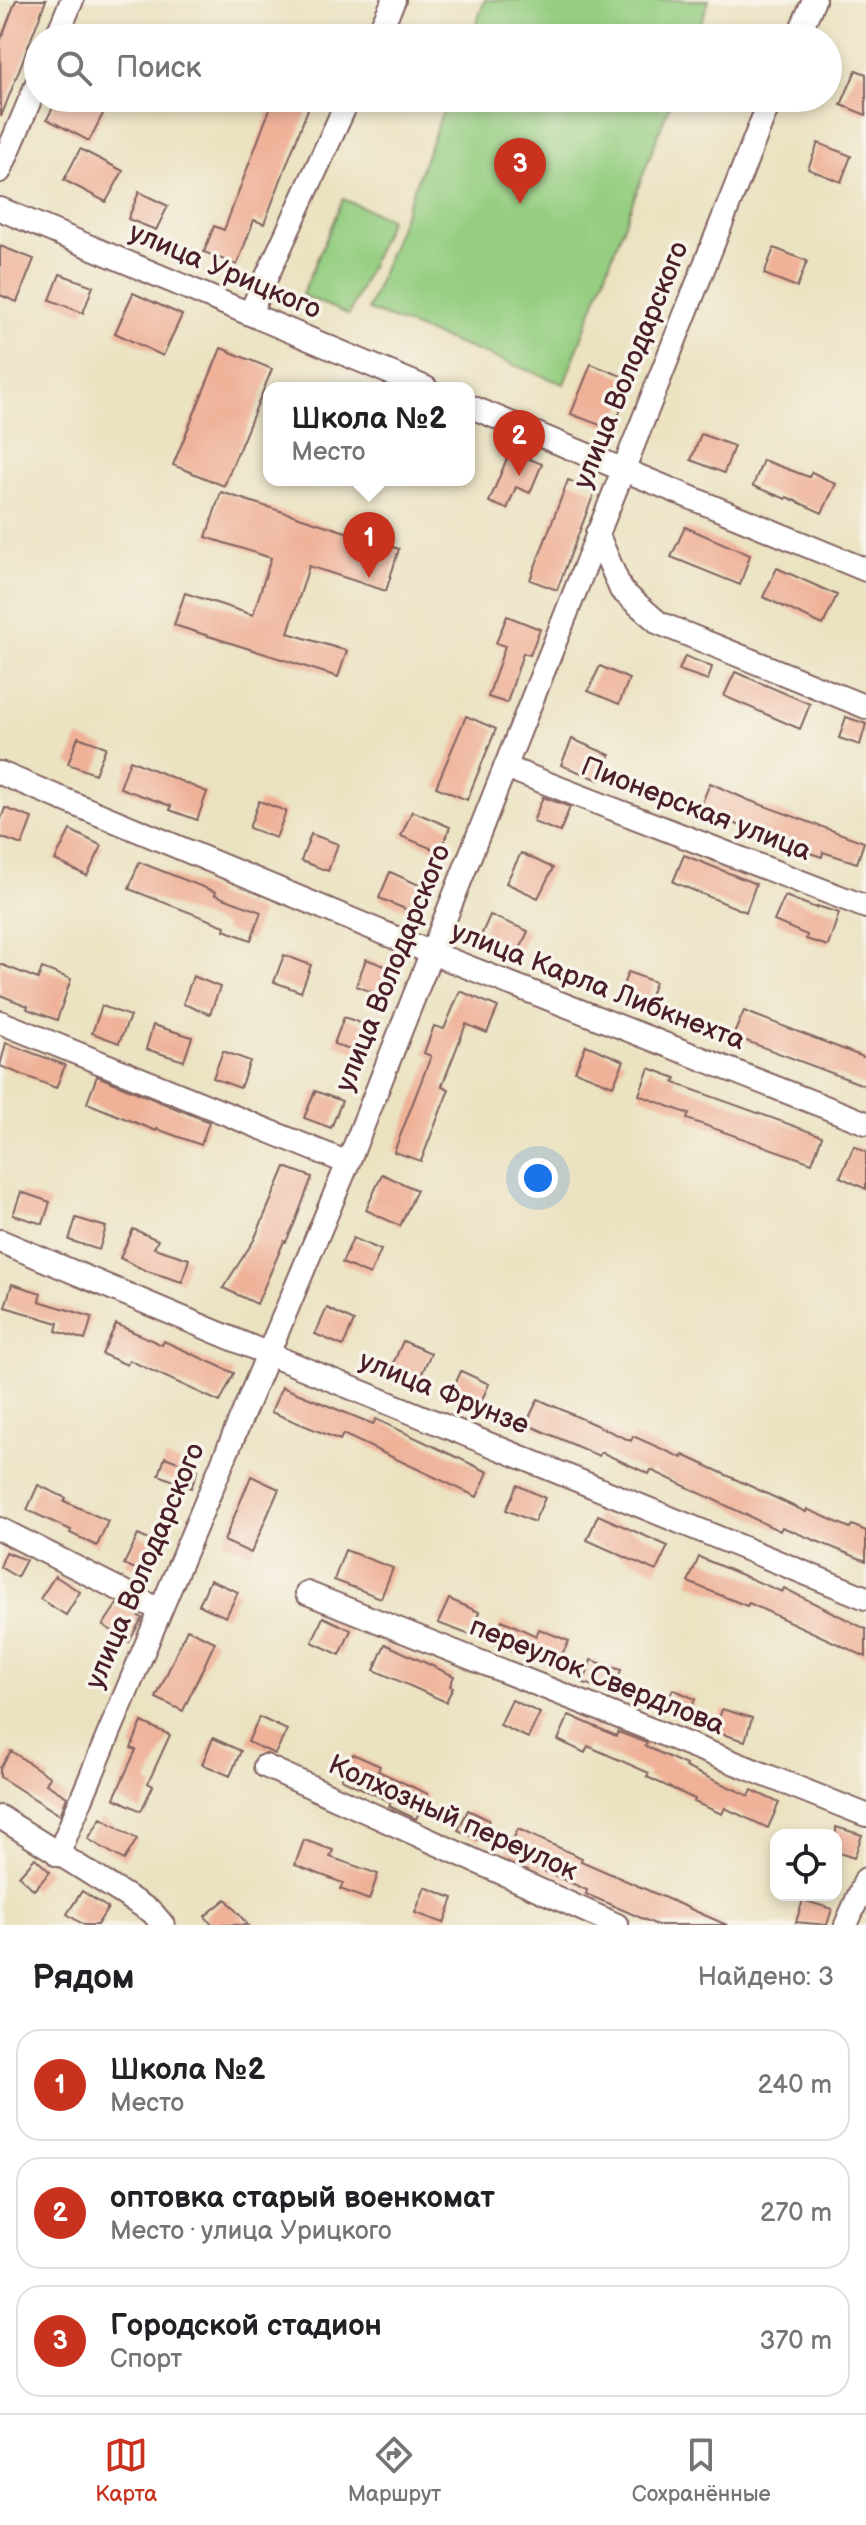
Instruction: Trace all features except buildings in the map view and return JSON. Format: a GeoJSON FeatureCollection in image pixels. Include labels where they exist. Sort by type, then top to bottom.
{"type":"FeatureCollection","features":[{"type":"Feature","properties":{"kind":"street"},"geometry":{"type":"LineString","coordinates":[[62,24],[72,0]]}},
{"type":"Feature","properties":{"kind":"street"},"geometry":{"type":"LineString","coordinates":[[383,24],[394,0]]}},
{"type":"Feature","properties":{"kind":"street"},"geometry":{"type":"LineString","coordinates":[[803,24],[814,0]]}},
{"type":"Feature","properties":{"kind":"street"},"geometry":{"type":"LineString","coordinates":[[0,171],[25,112]]}},
{"type":"Feature","properties":{"kind":"street"},"geometry":{"type":"LineString","coordinates":[[250,313],[343,112]]}},
{"type":"Feature","properties":{"kind":"street","name":"улица Володарского"},"geometry":{"type":"LineString","coordinates":[[58,1855],[348,1163],[765,112]]}},
{"type":"Feature","properties":{"kind":"street","name":"улица Урицкого"},"geometry":{"type":"LineString","coordinates":[[0,209],[412,382]]}},
{"type":"Feature","properties":{"kind":"street"},"geometry":{"type":"LineString","coordinates":[[475,409],[866,570]]}},
{"type":"Feature","properties":{"kind":"street"},"geometry":{"type":"LineString","coordinates":[[597,533],[621,590],[659,623],[866,707]]}},
{"type":"Feature","properties":{"kind":"street","name":"Пионерская улица"},"geometry":{"type":"LineString","coordinates":[[505,767],[866,907]]}},
{"type":"Feature","properties":{"kind":"street","name":"улица Карла Либкнехта"},"geometry":{"type":"LineString","coordinates":[[0,773],[432,953],[866,1123]]}},
{"type":"Feature","properties":{"kind":"street"},"geometry":{"type":"LineString","coordinates":[[0,1022],[348,1163]]}},
{"type":"Feature","properties":{"kind":"street","name":"улица Фрунзе"},"geometry":{"type":"LineString","coordinates":[[0,1241],[866,1598]]}},
{"type":"Feature","properties":{"kind":"street"},"geometry":{"type":"LineString","coordinates":[[0,1529],[160,1610]]}},
{"type":"Feature","properties":{"kind":"street","name":"переулок Свердлова"},"geometry":{"type":"LineString","coordinates":[[307,1593],[866,1815]]}},
{"type":"Feature","properties":{"kind":"street","name":"Колхозный переулок"},"geometry":{"type":"LineString","coordinates":[[265,1766],[617,1925]]}},
{"type":"Feature","properties":{"kind":"street"},"geometry":{"type":"LineString","coordinates":[[0,1817],[152,1912],[163,1925]]}},
{"type":"Feature","properties":{"kind":"street"},"geometry":{"type":"LineString","coordinates":[[846,1925],[866,1879]]}},
{"type":"Feature","properties":{"kind":"green space"},"geometry":{"type":"Polygon","coordinates":[[[485,0],[709,0],[700,24],[476,24],[485,0]]]}},
{"type":"Feature","properties":{"kind":"green space"},"geometry":{"type":"Polygon","coordinates":[[[443,112],[667,112],[564,384],[368,310],[443,112]]]}},
{"type":"Feature","properties":{"kind":"green space"},"geometry":{"type":"Polygon","coordinates":[[[343,199],[390,219],[349,315],[302,295],[343,199]]]}},
{"type":"Feature","properties":{"kind":"place","name":"Городской стадион"},"geometry":{"type":"Point","coordinates":[520,204]}},
{"type":"Feature","properties":{"kind":"place","name":"оптовка старый военкомат"},"geometry":{"type":"Point","coordinates":[519,476]}},
{"type":"Feature","properties":{"kind":"place","name":"Школа №2"},"geometry":{"type":"Point","coordinates":[369,578]}}]}
